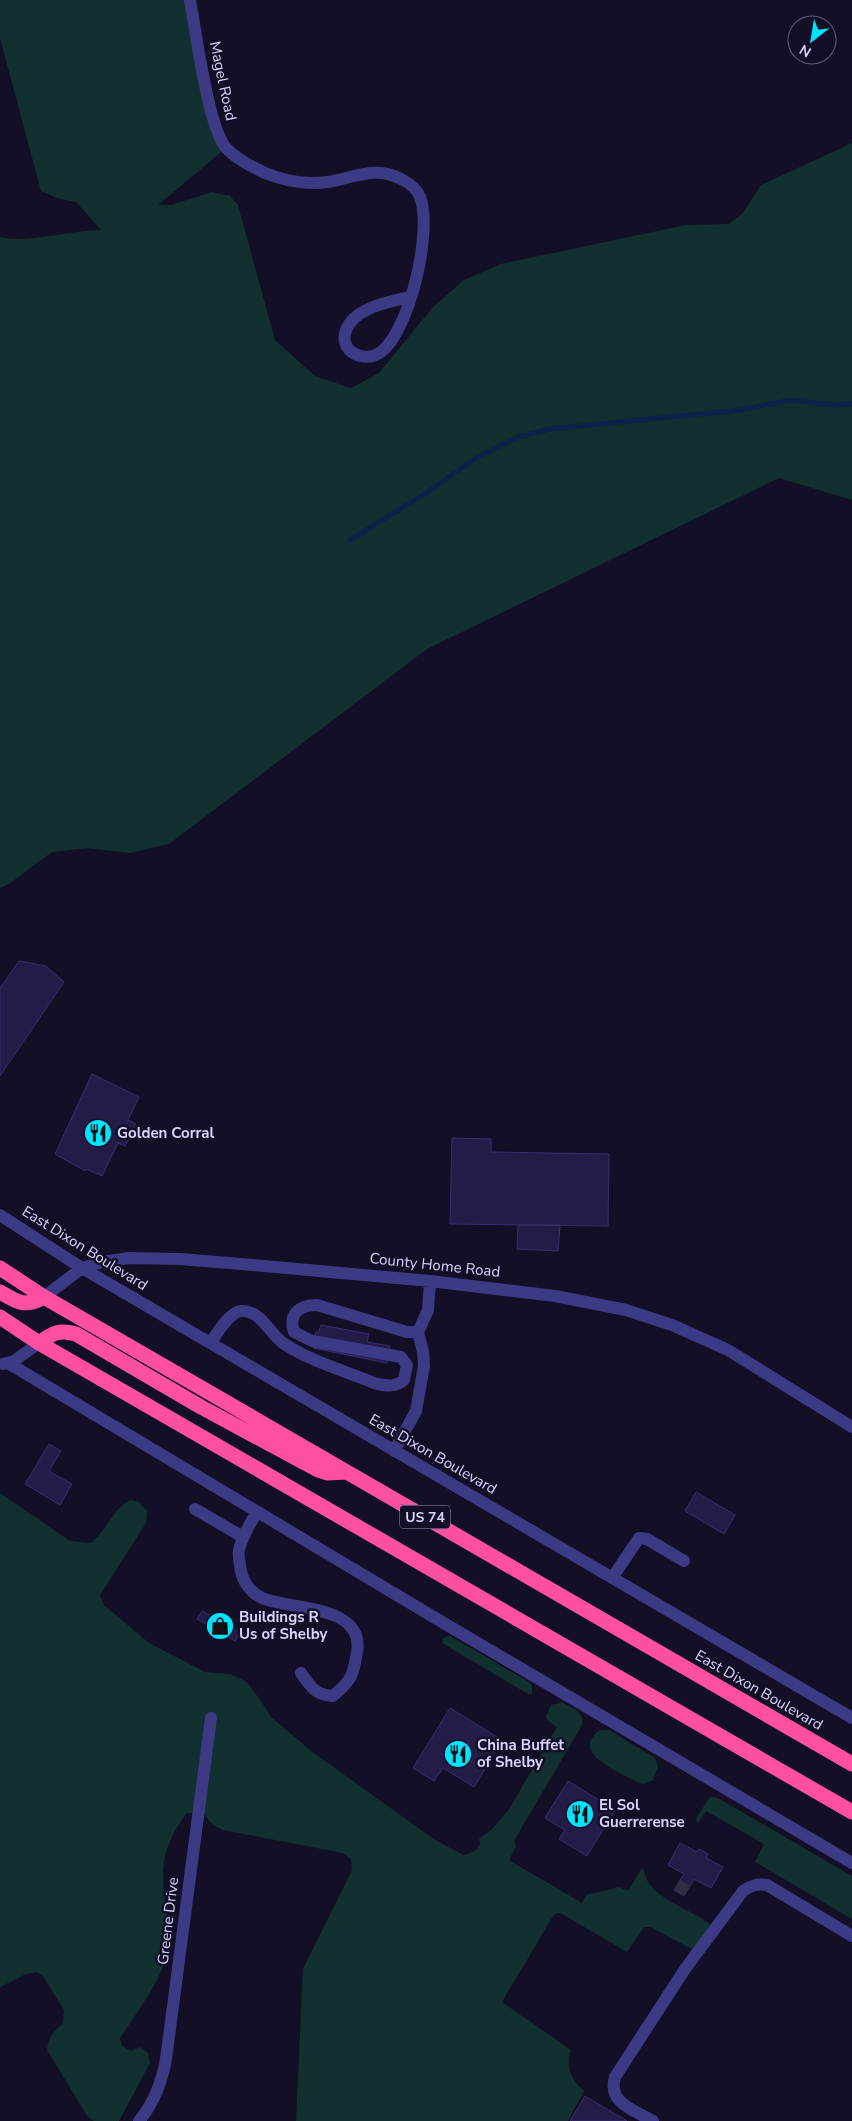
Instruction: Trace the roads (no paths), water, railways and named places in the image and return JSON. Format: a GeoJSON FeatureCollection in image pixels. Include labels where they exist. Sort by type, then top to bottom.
{"type":"FeatureCollection","features":[{"type":"Feature","properties":{"kind":"highway","name":"East Dixon Boulevard"},"geometry":{"type":"LineString","coordinates":[[0,1268],[44,1297],[852,1764]]}},
{"type":"Feature","properties":{"kind":"highway","name":"County Home Road"},"geometry":{"type":"LineString","coordinates":[[0,1292],[26,1304],[34,1303],[44,1297]]}},
{"type":"Feature","properties":{"kind":"highway","name":"US 74"},"geometry":{"type":"LineString","coordinates":[[0,1317],[39,1343],[852,1812]]}},
{"type":"Feature","properties":{"kind":"highway"},"geometry":{"type":"LineString","coordinates":[[39,1343],[59,1330],[76,1334],[201,1407],[318,1470],[327,1473],[346,1472]]}},
{"type":"Feature","properties":{"kind":"street","name":"Magel Road"},"geometry":{"type":"LineString","coordinates":[[190,0],[213,122],[226,148],[251,167],[285,181],[327,182],[364,173],[379,173],[391,174],[416,189],[424,210],[424,240],[422,257],[410,297],[400,328],[394,339],[381,353],[369,357],[360,357],[353,354],[347,348],[344,340],[346,331],[353,318],[377,306],[410,297]]}},
{"type":"Feature","properties":{"kind":"street","name":"East Dixon Boulevard"},"geometry":{"type":"LineString","coordinates":[[0,1215],[82,1268],[852,1718]]}},
{"type":"Feature","properties":{"kind":"street","name":"County Home Road"},"geometry":{"type":"LineString","coordinates":[[44,1297],[82,1268],[102,1262],[129,1258],[180,1259],[430,1281],[555,1296],[626,1310],[672,1325],[728,1350],[852,1426]]}},
{"type":"Feature","properties":{"kind":"street"},"geometry":{"type":"LineString","coordinates":[[394,1450],[416,1411],[424,1366],[424,1352],[418,1332],[428,1310],[430,1281]]}},
{"type":"Feature","properties":{"kind":"street"},"geometry":{"type":"LineString","coordinates":[[210,1343],[232,1316],[242,1311],[249,1312],[262,1320],[283,1343],[298,1352],[377,1384],[391,1386],[399,1384],[404,1380],[407,1365],[402,1358],[304,1338],[294,1332],[293,1317],[303,1306],[317,1305],[400,1330],[418,1332]]}},
{"type":"Feature","properties":{"kind":"street"},"geometry":{"type":"LineString","coordinates":[[4,1364],[22,1356],[39,1343]]}},
{"type":"Feature","properties":{"kind":"street"},"geometry":{"type":"LineString","coordinates":[[4,1364],[852,1863]]}},
{"type":"Feature","properties":{"kind":"street"},"geometry":{"type":"LineString","coordinates":[[195,1509],[244,1537]]}},
{"type":"Feature","properties":{"kind":"street"},"geometry":{"type":"LineString","coordinates":[[257,1512],[244,1537],[239,1552],[240,1573],[250,1591],[262,1598],[330,1613],[346,1621],[355,1632],[358,1646],[354,1672],[348,1684],[333,1696],[321,1696],[311,1688],[301,1673]]}},
{"type":"Feature","properties":{"kind":"street"},"geometry":{"type":"LineString","coordinates":[[612,1578],[639,1538],[648,1539],[684,1561]]}},
{"type":"Feature","properties":{"kind":"street","name":"Greene Drive"},"geometry":{"type":"LineString","coordinates":[[139,2121],[146,2113],[158,2088],[166,2059],[211,1718]]}},
{"type":"Feature","properties":{"kind":"street"},"geometry":{"type":"LineString","coordinates":[[653,2121],[618,2100],[614,2095],[612,2086],[615,2077],[685,1969],[743,1891],[751,1886],[767,1885],[852,1936]]}},
{"type":"Feature","properties":{"kind":"waterway"},"geometry":{"type":"LineString","coordinates":[[350,540],[426,493],[476,458],[518,437],[550,429],[741,410],[791,400],[832,405],[852,404]]}},
{"type":"Feature","properties":{"kind":"tunnel"},"geometry":{"type":"LineString","coordinates":[[677,1885],[687,1891]]}},
{"type":"Feature","properties":{"kind":"place","name":"Golden Corral"},"geometry":{"type":"Point","coordinates":[98,1133]}},
{"type":"Feature","properties":{"kind":"place","name":"Buildings R Us of Shelby"},"geometry":{"type":"Point","coordinates":[220,1626]}},
{"type":"Feature","properties":{"kind":"place","name":"China Buffet of Shelby"},"geometry":{"type":"Point","coordinates":[458,1754]}},
{"type":"Feature","properties":{"kind":"place","name":"El Sol Guerrerense"},"geometry":{"type":"Point","coordinates":[580,1814]}}]}
